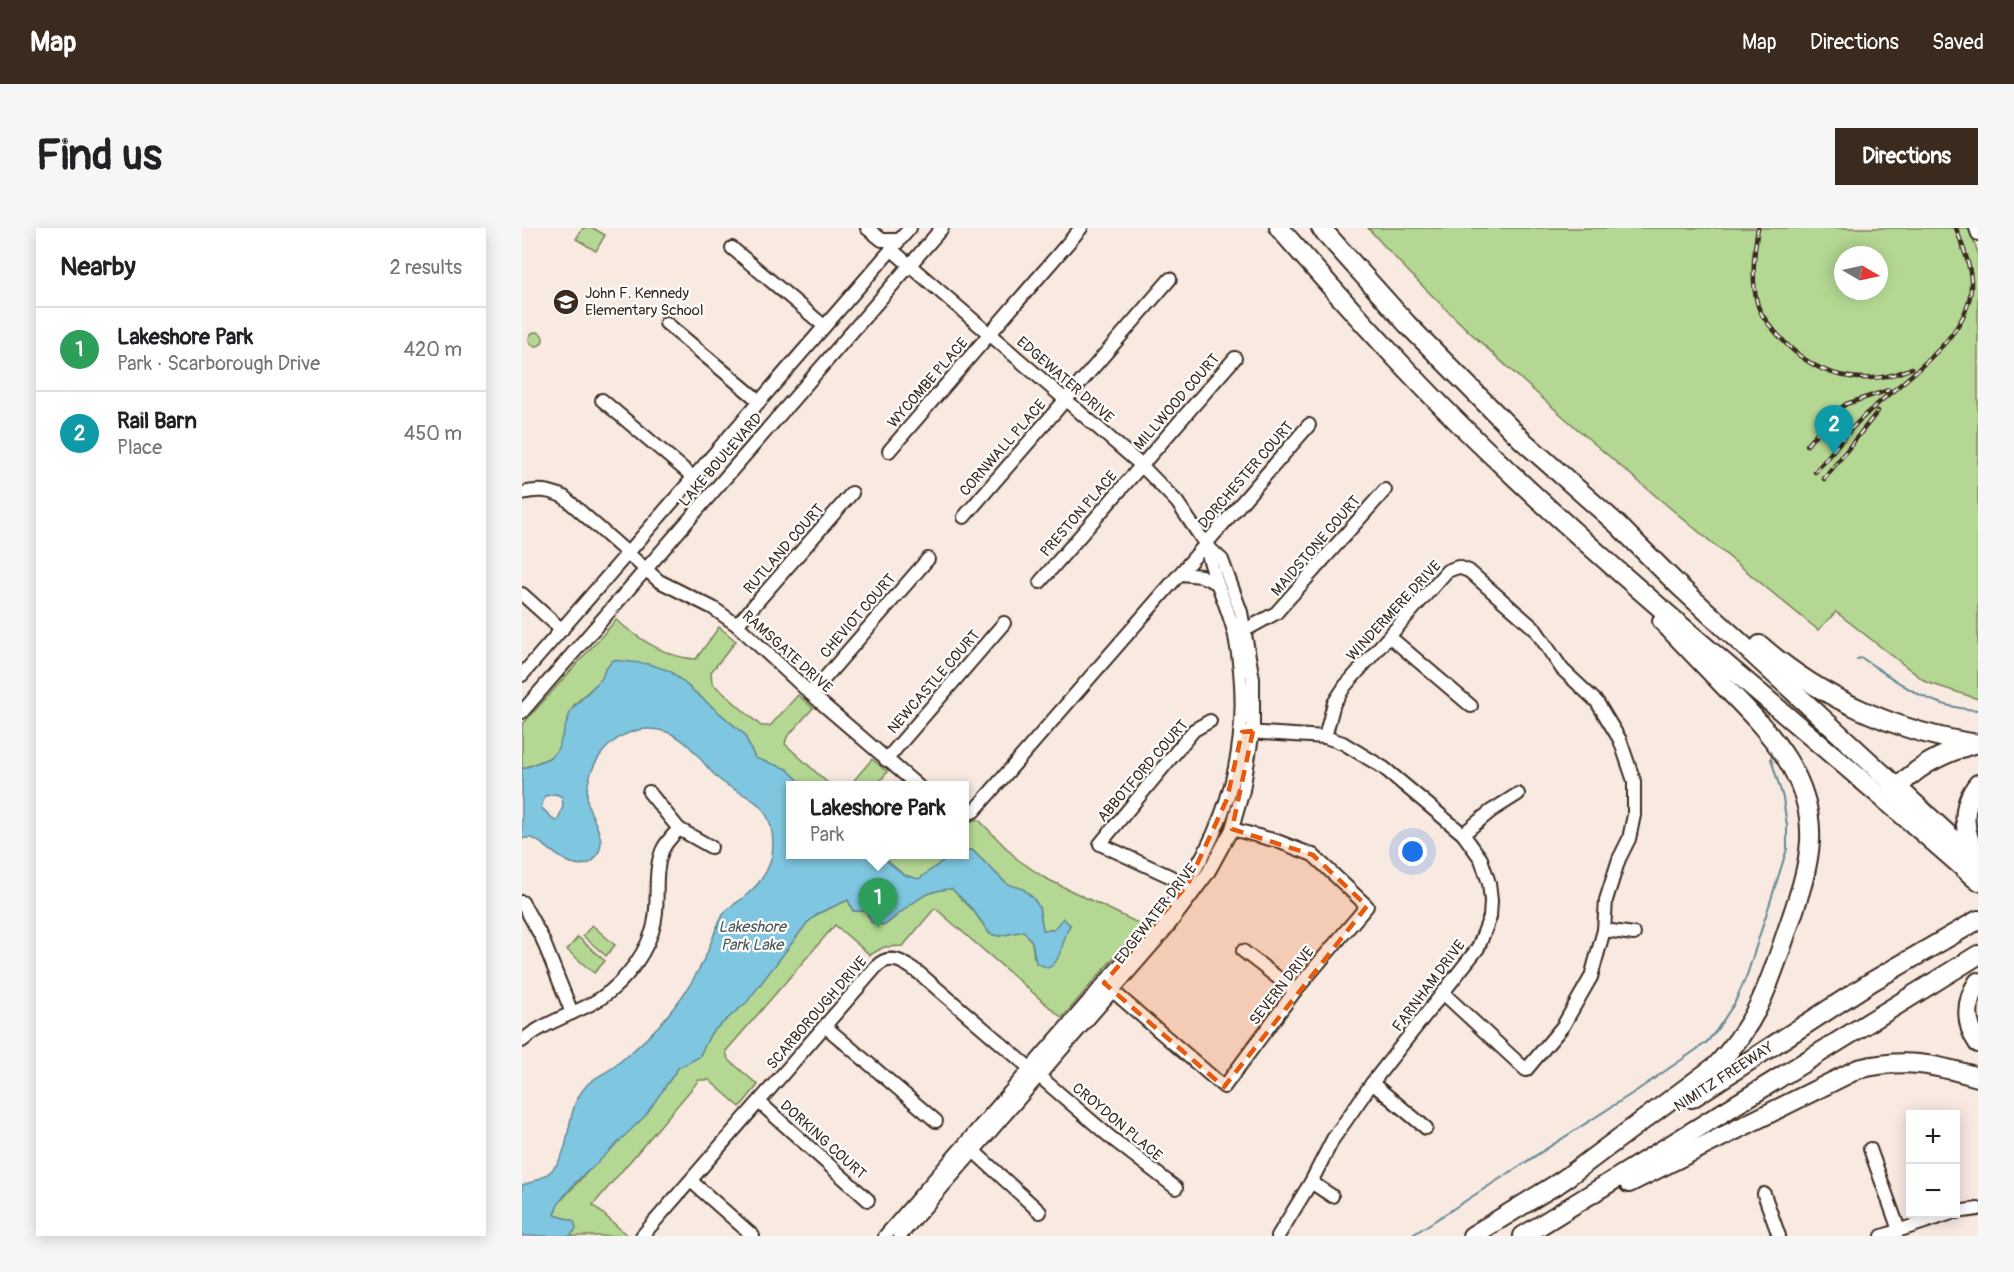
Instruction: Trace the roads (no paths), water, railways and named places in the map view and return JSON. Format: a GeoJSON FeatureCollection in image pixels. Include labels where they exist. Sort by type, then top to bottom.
{"type":"FeatureCollection","features":[{"type":"Feature","properties":{"kind":"highway"},"geometry":{"type":"LineString","coordinates":[[1279,228],[1439,404],[1576,533],[1778,744],[1795,771],[1803,792],[1810,840],[1801,890],[1767,992],[1738,1043],[1717,1065],[1555,1186]]}},
{"type":"Feature","properties":{"kind":"highway"},"geometry":{"type":"LineString","coordinates":[[1321,228],[1465,384],[1522,440],[1617,524],[1887,790]]}},
{"type":"Feature","properties":{"kind":"highway"},"geometry":{"type":"LineString","coordinates":[[1617,524],[1649,548],[1768,652],[1814,686],[1881,718],[1976,744]]}},
{"type":"Feature","properties":{"kind":"highway"},"geometry":{"type":"LineString","coordinates":[[1576,533],[1973,863]]}},
{"type":"Feature","properties":{"kind":"highway"},"geometry":{"type":"LineString","coordinates":[[1887,790],[1929,761],[1976,744]]}},
{"type":"Feature","properties":{"kind":"highway"},"geometry":{"type":"LineString","coordinates":[[1978,784],[1971,792],[1965,808],[1965,824],[1978,881]]}},
{"type":"Feature","properties":{"kind":"highway"},"geometry":{"type":"LineString","coordinates":[[1871,982],[1978,906]]}},
{"type":"Feature","properties":{"kind":"highway","name":"NIMITZ FREEWAY"},"geometry":{"type":"LineString","coordinates":[[1472,1236],[1555,1186],[1871,982],[1978,920]]}},
{"type":"Feature","properties":{"kind":"highway","name":"NIMITZ FREEWAY"},"geometry":{"type":"LineString","coordinates":[[1523,1236],[1978,955]]}},
{"type":"Feature","properties":{"kind":"highway"},"geometry":{"type":"LineString","coordinates":[[1978,982],[1968,1006],[1969,1021],[1978,1043]]}},
{"type":"Feature","properties":{"kind":"highway"},"geometry":{"type":"LineString","coordinates":[[1539,1236],[1623,1186],[1858,1069],[1898,1062],[1917,1062],[1978,1077]]}},
{"type":"Feature","properties":{"kind":"street","name":"EDGEWATER DRIVE"},"geometry":{"type":"LineString","coordinates":[[867,228],[1141,465],[1177,502],[1206,545],[1222,560],[1240,612],[1239,633]]}},
{"type":"Feature","properties":{"kind":"street","name":"LAKE BOULEVARD"},"geometry":{"type":"LineString","coordinates":[[522,675],[824,326],[889,247],[910,228]]}},
{"type":"Feature","properties":{"kind":"street","name":"LAKE BOULEVARD"},"geometry":{"type":"LineString","coordinates":[[522,712],[942,228]]}},
{"type":"Feature","properties":{"kind":"street","name":"WYCOMBE PLACE"},"geometry":{"type":"LineString","coordinates":[[889,451],[1081,228]]}},
{"type":"Feature","properties":{"kind":"street"},"geometry":{"type":"LineString","coordinates":[[1976,228],[1978,234]]}},
{"type":"Feature","properties":{"kind":"street"},"geometry":{"type":"LineString","coordinates":[[732,248],[824,326]]}},
{"type":"Feature","properties":{"kind":"street","name":"CORNWALL PLACE"},"geometry":{"type":"LineString","coordinates":[[964,517],[1170,279]]}},
{"type":"Feature","properties":{"kind":"street"},"geometry":{"type":"LineString","coordinates":[[666,323],[758,400]]}},
{"type":"Feature","properties":{"kind":"street","name":"MILLWOOD COURT"},"geometry":{"type":"LineString","coordinates":[[1141,465],[1235,358]]}},
{"type":"Feature","properties":{"kind":"street"},"geometry":{"type":"LineString","coordinates":[[602,400],[692,476]]}},
{"type":"Feature","properties":{"kind":"street","name":"DORCHESTER COURT"},"geometry":{"type":"LineString","coordinates":[[1206,545],[1309,425]]}},
{"type":"Feature","properties":{"kind":"street","name":"PRESTON PLACE"},"geometry":{"type":"LineString","coordinates":[[1040,582],[1141,465]]}},
{"type":"Feature","properties":{"kind":"street","name":"RAMSGATE DRIVE"},"geometry":{"type":"LineString","coordinates":[[522,494],[539,490],[553,492],[564,497],[659,581],[713,608],[737,625],[811,694],[912,781]]}},
{"type":"Feature","properties":{"kind":"street","name":"MAIDSTONE COURT"},"geometry":{"type":"LineString","coordinates":[[1239,633],[1276,613],[1386,490]]}},
{"type":"Feature","properties":{"kind":"street","name":"RUTLAND COURT"},"geometry":{"type":"LineString","coordinates":[[737,625],[852,493]]}},
{"type":"Feature","properties":{"kind":"street","name":"EDGEWATER DRIVE"},"geometry":{"type":"LineString","coordinates":[[969,1147],[1040,1077],[1108,987],[1192,886],[1232,829],[1247,770],[1247,731],[1252,679],[1239,633],[1217,583],[1206,545]]}},
{"type":"Feature","properties":{"kind":"street"},"geometry":{"type":"LineString","coordinates":[[969,813],[974,811],[1206,545]]}},
{"type":"Feature","properties":{"kind":"street","name":"CHEVIOT COURT"},"geometry":{"type":"LineString","coordinates":[[811,694],[928,559]]}},
{"type":"Feature","properties":{"kind":"street","name":"WINDERMERE DRIVE"},"geometry":{"type":"LineString","coordinates":[[1325,736],[1334,703],[1345,686],[1447,571],[1452,568],[1464,568],[1535,629],[1562,669],[1597,702],[1620,740],[1634,781],[1634,816],[1629,839],[1619,859],[1606,900],[1604,930],[1591,977],[1563,1026],[1526,1070],[1443,993]]}},
{"type":"Feature","properties":{"kind":"street"},"geometry":{"type":"LineString","coordinates":[[1181,574],[1201,576],[1217,583]]}},
{"type":"Feature","properties":{"kind":"street"},"geometry":{"type":"LineString","coordinates":[[522,594],[562,630]]}},
{"type":"Feature","properties":{"kind":"street","name":"NEWCASTLE COURT"},"geometry":{"type":"LineString","coordinates":[[886,760],[1004,623]]}},
{"type":"Feature","properties":{"kind":"street"},"geometry":{"type":"LineString","coordinates":[[1390,637],[1471,706]]}},
{"type":"Feature","properties":{"kind":"street","name":"ABBOTFORD COURT"},"geometry":{"type":"LineString","coordinates":[[1192,886],[1100,844],[1194,730],[1210,721]]}},
{"type":"Feature","properties":{"kind":"street","name":"EDGEWATER DRIVE"},"geometry":{"type":"LineString","coordinates":[[1192,886],[1227,799],[1247,731]]}},
{"type":"Feature","properties":{"kind":"street","name":"FARNHAM DRIVE"},"geometry":{"type":"LineString","coordinates":[[1247,731],[1325,736],[1343,743],[1384,768],[1463,834],[1481,860],[1490,883],[1490,917],[1478,948],[1372,1083],[1333,1139],[1311,1182],[1278,1236]]}},
{"type":"Feature","properties":{"kind":"street"},"geometry":{"type":"LineString","coordinates":[[649,792],[679,829],[711,847]]}},
{"type":"Feature","properties":{"kind":"street"},"geometry":{"type":"LineString","coordinates":[[1463,834],[1491,811],[1518,794]]}},
{"type":"Feature","properties":{"kind":"street"},"geometry":{"type":"LineString","coordinates":[[522,1041],[607,994],[621,982],[640,957],[652,932],[656,904],[656,875],[662,849],[679,829]]}},
{"type":"Feature","properties":{"kind":"street","name":"SEVERN DRIVE"},"geometry":{"type":"LineString","coordinates":[[1108,987],[1224,1087],[1295,991],[1367,906],[1313,855],[1277,841],[1232,829]]}},
{"type":"Feature","properties":{"kind":"street"},"geometry":{"type":"LineString","coordinates":[[522,902],[542,938],[572,1013]]}},
{"type":"Feature","properties":{"kind":"street"},"geometry":{"type":"LineString","coordinates":[[1604,930],[1634,934]]}},
{"type":"Feature","properties":{"kind":"street"},"geometry":{"type":"LineString","coordinates":[[1243,951],[1295,991]]}},
{"type":"Feature","properties":{"kind":"street","name":"SCARBOROUGH DRIVE"},"geometry":{"type":"LineString","coordinates":[[642,1236],[882,960],[890,958],[905,963],[920,973],[1040,1077]]}},
{"type":"Feature","properties":{"kind":"street","name":"EDGEWATER DRIVE"},"geometry":{"type":"LineString","coordinates":[[885,1236],[903,1231],[1030,1068],[1108,987]]}},
{"type":"Feature","properties":{"kind":"street"},"geometry":{"type":"LineString","coordinates":[[826,1027],[936,1121]]}},
{"type":"Feature","properties":{"kind":"street","name":"CROYDON PLACE"},"geometry":{"type":"LineString","coordinates":[[1040,1077],[1149,1170],[1176,1188]]}},
{"type":"Feature","properties":{"kind":"street"},"geometry":{"type":"LineString","coordinates":[[1372,1083],[1426,1128]]}},
{"type":"Feature","properties":{"kind":"street","name":"DORKING COURT"},"geometry":{"type":"LineString","coordinates":[[759,1102],[868,1200]]}},
{"type":"Feature","properties":{"kind":"street"},"geometry":{"type":"LineString","coordinates":[[969,1147],[1040,1212]]}},
{"type":"Feature","properties":{"kind":"street"},"geometry":{"type":"LineString","coordinates":[[1870,1149],[1899,1230]]}},
{"type":"Feature","properties":{"kind":"street"},"geometry":{"type":"LineString","coordinates":[[692,1181],[753,1236]]}},
{"type":"Feature","properties":{"kind":"street"},"geometry":{"type":"LineString","coordinates":[[1311,1182],[1332,1196]]}},
{"type":"Feature","properties":{"kind":"street"},"geometry":{"type":"LineString","coordinates":[[1764,1194],[1779,1236]]}},
{"type":"Feature","properties":{"kind":"street"},"geometry":{"type":"LineString","coordinates":[[1960,1211],[1978,1209]]}},
{"type":"Feature","properties":{"kind":"street"},"geometry":{"type":"LineString","coordinates":[[1882,1236],[1936,1218]]}},
{"type":"Feature","properties":{"kind":"water","name":"Lakeshore Park Lake"},"geometry":{"type":"Polygon","coordinates":[[[613,660],[649,664],[670,671],[744,734],[755,758],[787,769],[799,781],[786,781],[786,859],[885,859],[904,875],[919,879],[946,859],[969,859],[969,850],[972,850],[1007,884],[1023,889],[1033,898],[1039,907],[1043,930],[1053,930],[1063,918],[1070,925],[1056,961],[1048,968],[1036,963],[1032,942],[1024,931],[999,936],[990,934],[973,910],[952,889],[924,896],[885,925],[872,923],[866,911],[853,911],[848,900],[819,913],[807,923],[747,1002],[711,1033],[699,1057],[678,1068],[645,1116],[563,1197],[555,1215],[574,1221],[576,1229],[570,1236],[522,1236],[522,1185],[541,1178],[554,1168],[562,1156],[577,1099],[589,1083],[612,1068],[658,1027],[676,1004],[700,968],[722,917],[764,876],[773,848],[768,817],[757,803],[720,780],[690,747],[676,736],[652,729],[637,730],[624,735],[602,753],[594,765],[589,779],[587,800],[601,842],[598,853],[591,862],[583,865],[574,864],[536,840],[522,839],[522,769],[549,758],[557,751],[571,710],[602,678],[613,660]],[[556,794],[545,796],[541,807],[555,821],[558,820],[563,806],[562,797],[556,794]]]}},
{"type":"Feature","properties":{"kind":"waterway"},"geometry":{"type":"LineString","coordinates":[[1857,659],[1862,658],[1930,700],[1945,705],[1978,710]]}},
{"type":"Feature","properties":{"kind":"waterway"},"geometry":{"type":"LineString","coordinates":[[1411,1236],[1636,1091],[1706,1043],[1716,1031],[1734,1004],[1747,975],[1787,849],[1783,798],[1771,759],[1772,753]]}},
{"type":"Feature","properties":{"kind":"railway"},"geometry":{"type":"LineString","coordinates":[[1758,228],[1754,257],[1758,306],[1767,322],[1793,350],[1824,370],[1858,378],[1876,378],[1912,368]]}},
{"type":"Feature","properties":{"kind":"railway"},"geometry":{"type":"LineString","coordinates":[[1815,472],[1860,420],[1947,341],[1960,322],[1969,302],[1971,281],[1956,228]]}},
{"type":"Feature","properties":{"kind":"railway"},"geometry":{"type":"LineString","coordinates":[[1807,445],[1831,416],[1846,404],[1889,390]]}},
{"type":"Feature","properties":{"kind":"railway"},"geometry":{"type":"LineString","coordinates":[[1824,479],[1878,411]]}},
{"type":"Feature","properties":{"kind":"place","name":"John F. Kennedy Elementary School"},"geometry":{"type":"Point","coordinates":[566,302]}},
{"type":"Feature","properties":{"kind":"place","name":"Rail Barn"},"geometry":{"type":"Point","coordinates":[1834,455]}},
{"type":"Feature","properties":{"kind":"place","name":"Lakeshore Park"},"geometry":{"type":"Point","coordinates":[878,928]}}]}
